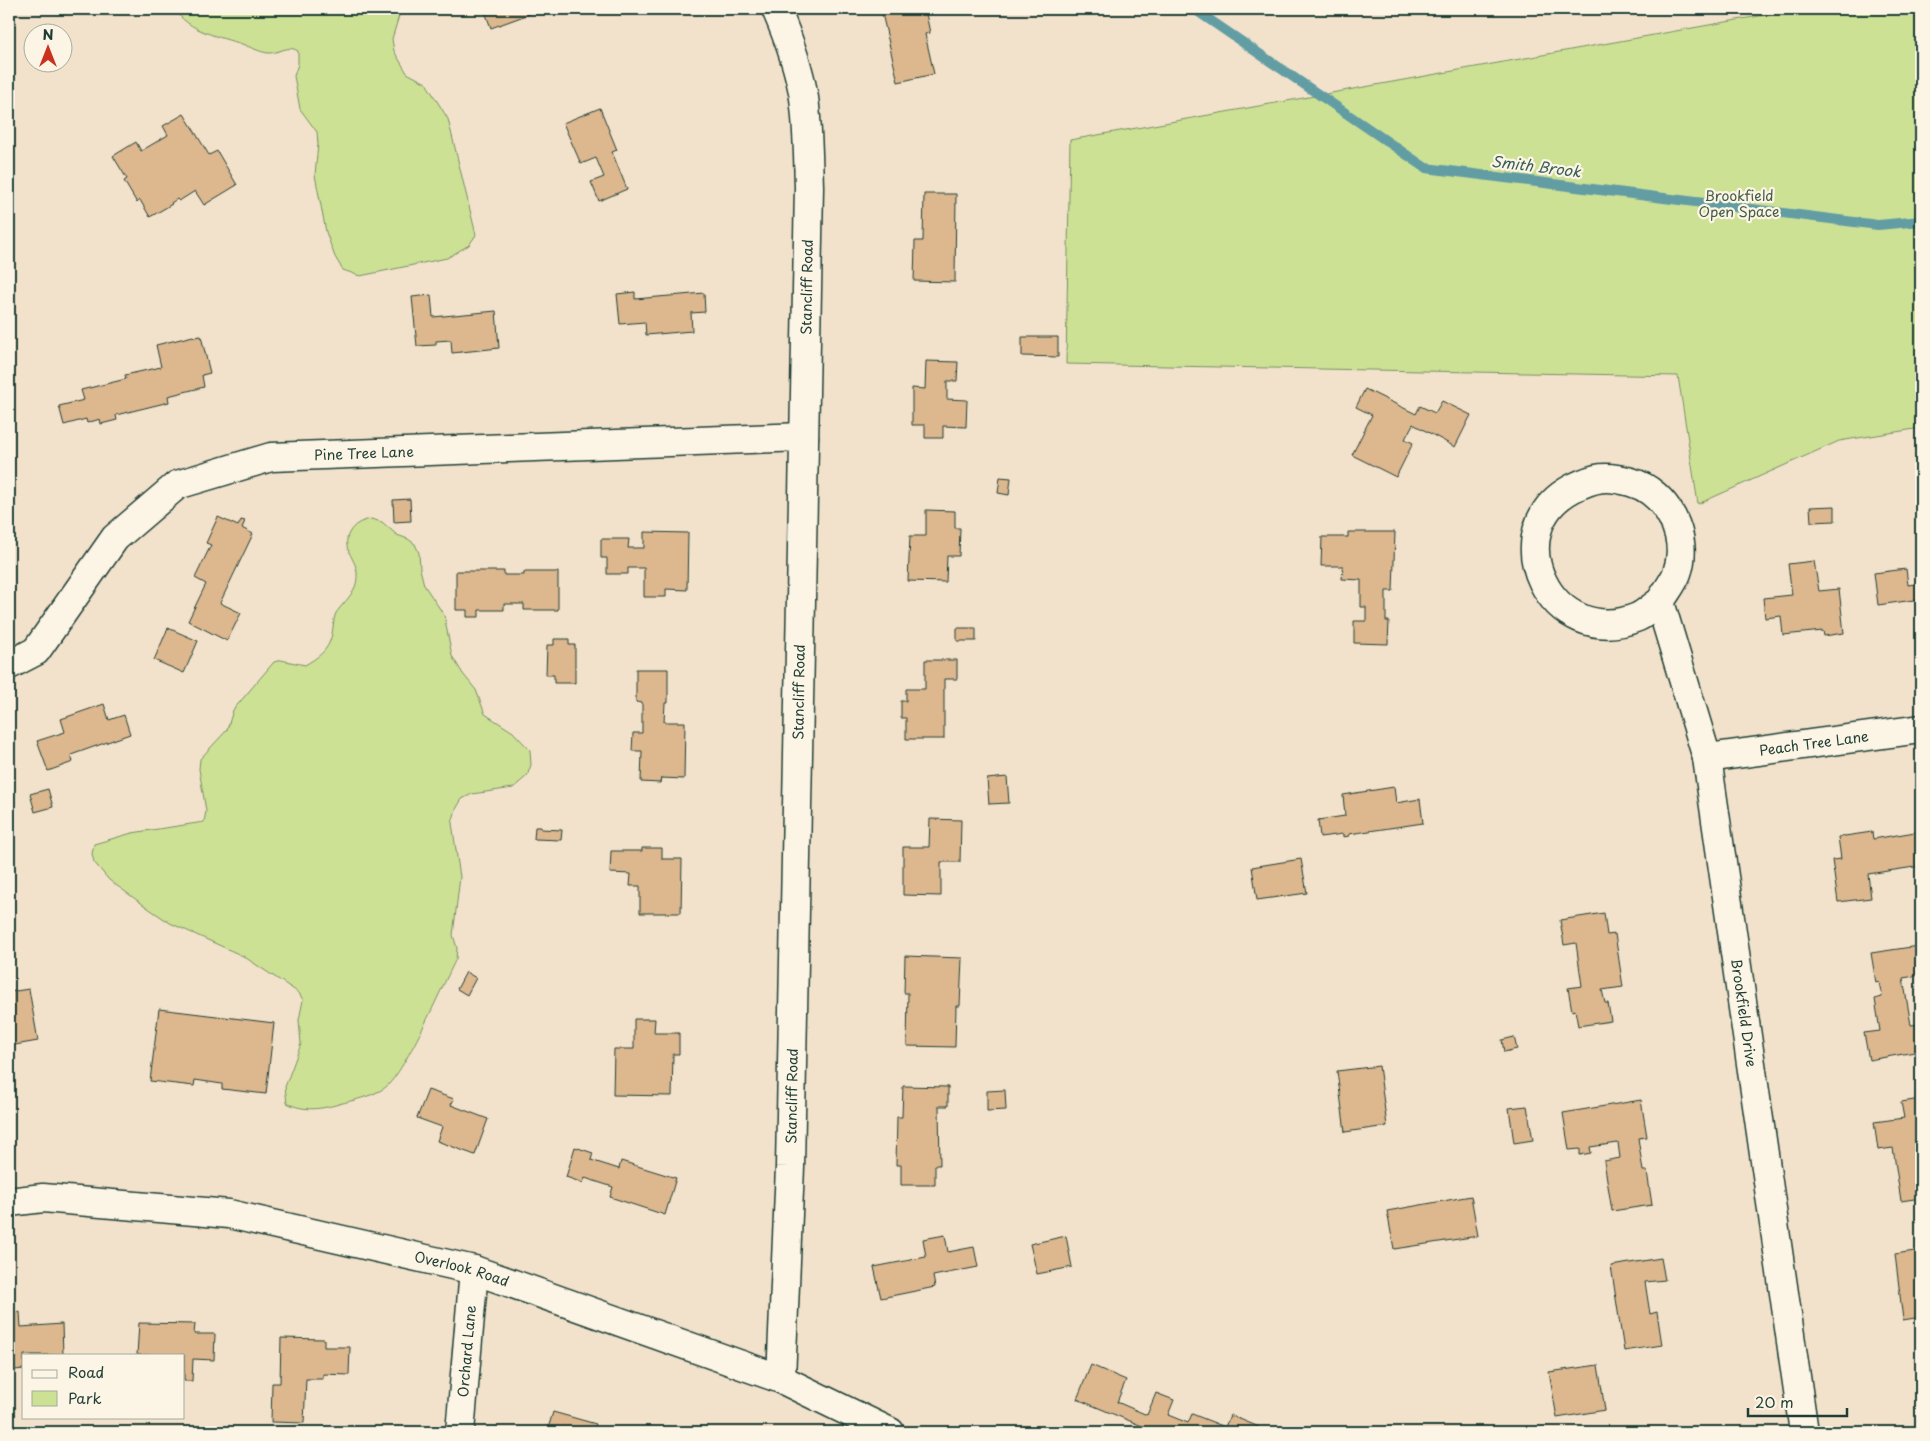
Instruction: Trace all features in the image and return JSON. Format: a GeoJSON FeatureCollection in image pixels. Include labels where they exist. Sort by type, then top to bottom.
{"type":"FeatureCollection","features":[{"type":"Feature","properties":{"kind":"street","name":"Stancliff Road"},"geometry":{"type":"LineString","coordinates":[[776,9],[795,62],[804,98],[809,187],[790,1167],[781,1378]]}},
{"type":"Feature","properties":{"kind":"street","name":"Pine Tree Lane"},"geometry":{"type":"LineString","coordinates":[[9,665],[36,651],[115,538],[177,485],[271,457],[804,437]]}},
{"type":"Feature","properties":{"kind":"street"},"geometry":{"type":"LineString","coordinates":[[1615,478],[1640,484],[1662,501],[1676,523],[1681,548],[1677,573],[1660,602],[1639,616],[1614,623],[1597,622],[1589,621],[1568,612],[1550,595],[1538,573],[1535,540],[1543,516],[1558,496],[1590,479],[1615,478]]}},
{"type":"Feature","properties":{"kind":"street","name":"Brookfield Drive"},"geometry":{"type":"LineString","coordinates":[[1660,602],[1707,758],[1804,1432]]}},
{"type":"Feature","properties":{"kind":"street","name":"Peach Tree Lane"},"geometry":{"type":"LineString","coordinates":[[1707,758],[1921,729]]}},
{"type":"Feature","properties":{"kind":"street","name":"Overlook Road"},"geometry":{"type":"LineString","coordinates":[[9,1202],[43,1198],[229,1214],[474,1270],[781,1378],[890,1432]]}},
{"type":"Feature","properties":{"kind":"street","name":"Orchard Lane"},"geometry":{"type":"LineString","coordinates":[[460,1432],[474,1270]]}},
{"type":"Feature","properties":{"kind":"green space"},"geometry":{"type":"Polygon","coordinates":[[[175,9],[401,9],[392,39],[394,51],[407,73],[426,83],[448,119],[476,235],[469,245],[447,258],[360,276],[343,270],[335,257],[326,232],[315,175],[318,144],[317,132],[300,109],[294,76],[298,64],[298,51],[287,49],[272,53],[258,51],[214,36],[187,23],[175,9]]]}},
{"type":"Feature","properties":{"kind":"green space","name":"Brookfield Open Space"},"geometry":{"type":"Polygon","coordinates":[[[1798,9],[1921,9],[1921,428],[1839,441],[1698,504],[1678,376],[1066,364],[1070,140],[1798,9]]]}},
{"type":"Feature","properties":{"kind":"green space"},"geometry":{"type":"Polygon","coordinates":[[[371,519],[382,522],[397,535],[415,544],[419,553],[424,585],[444,615],[452,656],[476,690],[485,714],[513,732],[530,750],[531,765],[527,776],[513,788],[472,794],[462,799],[456,809],[452,823],[460,877],[453,935],[457,948],[456,959],[401,1068],[383,1089],[373,1094],[326,1107],[306,1109],[287,1103],[285,1087],[301,1044],[299,1020],[303,1000],[299,993],[243,956],[170,923],[109,880],[94,862],[92,854],[94,844],[132,833],[204,822],[206,811],[199,769],[200,759],[227,730],[233,710],[274,662],[281,660],[305,665],[316,658],[328,646],[335,614],[351,595],[357,580],[356,568],[347,544],[349,533],[358,523],[371,519]]]}},
{"type":"Feature","properties":{"kind":"building"},"geometry":{"type":"Polygon","coordinates":[[[484,9],[543,9],[491,28],[484,9]]]}},
{"type":"Feature","properties":{"kind":"building"},"geometry":{"type":"Polygon","coordinates":[[[881,9],[925,9],[930,33],[925,34],[934,74],[898,82],[881,9]]]}},
{"type":"Feature","properties":{"kind":"building"},"geometry":{"type":"Polygon","coordinates":[[[600,108],[617,150],[612,152],[627,189],[599,201],[591,182],[604,177],[596,158],[581,164],[563,123],[600,108]]]}},
{"type":"Feature","properties":{"kind":"building"},"geometry":{"type":"Polygon","coordinates":[[[184,114],[209,155],[217,151],[237,185],[204,205],[195,191],[179,201],[177,199],[150,217],[140,200],[137,203],[124,181],[127,179],[113,156],[136,142],[141,151],[168,135],[163,126],[184,114]]]}},
{"type":"Feature","properties":{"kind":"building"},"geometry":{"type":"Polygon","coordinates":[[[924,194],[956,194],[955,282],[914,281],[915,241],[923,241],[924,194]]]}},
{"type":"Feature","properties":{"kind":"building"},"geometry":{"type":"Polygon","coordinates":[[[635,292],[635,299],[704,293],[705,312],[691,313],[692,331],[646,335],[645,322],[620,324],[617,294],[635,292]]]}},
{"type":"Feature","properties":{"kind":"building"},"geometry":{"type":"Polygon","coordinates":[[[431,295],[433,317],[496,311],[499,348],[452,353],[451,340],[436,341],[436,345],[417,346],[412,297],[431,295]]]}},
{"type":"Feature","properties":{"kind":"building"},"geometry":{"type":"Polygon","coordinates":[[[193,336],[201,336],[210,373],[202,375],[204,387],[168,396],[169,402],[116,415],[117,420],[101,424],[100,419],[87,423],[86,419],[64,425],[59,406],[84,400],[81,390],[126,379],[125,375],[161,367],[156,345],[193,336]]]}},
{"type":"Feature","properties":{"kind":"building"},"geometry":{"type":"Polygon","coordinates":[[[1022,337],[1058,337],[1058,357],[1022,356],[1022,337]]]}},
{"type":"Feature","properties":{"kind":"building"},"geometry":{"type":"Polygon","coordinates":[[[926,361],[958,362],[957,381],[947,381],[947,399],[967,400],[966,427],[943,426],[943,438],[925,438],[925,425],[912,425],[912,388],[925,389],[926,361]]]}},
{"type":"Feature","properties":{"kind":"building"},"geometry":{"type":"Polygon","coordinates":[[[1365,389],[1416,414],[1420,406],[1435,413],[1442,401],[1471,415],[1455,447],[1413,424],[1405,439],[1413,443],[1396,477],[1352,455],[1372,415],[1356,407],[1365,389]]]}},
{"type":"Feature","properties":{"kind":"building"},"geometry":{"type":"Polygon","coordinates":[[[1000,477],[1011,478],[1009,495],[998,493],[1000,477]]]}},
{"type":"Feature","properties":{"kind":"building"},"geometry":{"type":"Polygon","coordinates":[[[410,499],[411,521],[394,522],[393,500],[410,499]]]}},
{"type":"Feature","properties":{"kind":"building"},"geometry":{"type":"Polygon","coordinates":[[[1835,506],[1835,521],[1811,522],[1810,507],[1835,506]]]}},
{"type":"Feature","properties":{"kind":"building"},"geometry":{"type":"Polygon","coordinates":[[[926,510],[955,511],[955,528],[960,528],[959,556],[947,556],[946,582],[908,581],[910,536],[926,536],[926,510]]]}},
{"type":"Feature","properties":{"kind":"building"},"geometry":{"type":"Polygon","coordinates":[[[218,517],[238,526],[241,520],[245,521],[242,528],[253,534],[220,603],[241,613],[227,641],[188,621],[206,584],[195,578],[211,545],[206,543],[218,517]]]}},
{"type":"Feature","properties":{"kind":"building"},"geometry":{"type":"Polygon","coordinates":[[[644,532],[688,533],[687,590],[666,589],[666,597],[644,597],[644,568],[628,568],[628,574],[607,574],[607,558],[601,558],[601,539],[629,539],[628,548],[644,548],[644,532]]]}},
{"type":"Feature","properties":{"kind":"building"},"geometry":{"type":"Polygon","coordinates":[[[1348,532],[1395,532],[1393,591],[1386,591],[1386,621],[1389,621],[1388,644],[1354,643],[1354,621],[1366,621],[1366,607],[1361,607],[1361,580],[1342,579],[1343,566],[1321,566],[1322,537],[1348,537],[1348,532]]]}},
{"type":"Feature","properties":{"kind":"building"},"geometry":{"type":"Polygon","coordinates":[[[1814,561],[1819,591],[1839,589],[1844,633],[1824,636],[1823,631],[1783,635],[1781,616],[1765,618],[1763,598],[1792,595],[1788,564],[1814,561]]]}},
{"type":"Feature","properties":{"kind":"building"},"geometry":{"type":"Polygon","coordinates":[[[1906,569],[1908,585],[1921,583],[1921,599],[1878,605],[1874,573],[1906,569]]]}},
{"type":"Feature","properties":{"kind":"building"},"geometry":{"type":"Polygon","coordinates":[[[456,571],[504,571],[504,575],[524,575],[524,572],[558,572],[558,610],[524,610],[524,604],[504,604],[504,610],[479,610],[479,617],[467,617],[467,610],[456,610],[456,571]]]}},
{"type":"Feature","properties":{"kind":"building"},"geometry":{"type":"Polygon","coordinates":[[[168,628],[198,641],[184,673],[154,660],[168,628]]]}},
{"type":"Feature","properties":{"kind":"building"},"geometry":{"type":"Polygon","coordinates":[[[957,628],[976,628],[976,641],[957,641],[957,628]]]}},
{"type":"Feature","properties":{"kind":"building"},"geometry":{"type":"Polygon","coordinates":[[[554,639],[569,639],[569,645],[575,645],[575,683],[554,683],[554,675],[546,675],[547,645],[554,645],[554,639]]]}},
{"type":"Feature","properties":{"kind":"building"},"geometry":{"type":"Polygon","coordinates":[[[925,660],[957,660],[957,679],[944,679],[944,739],[906,739],[906,718],[901,718],[901,701],[906,701],[906,689],[925,689],[925,660]]]}},
{"type":"Feature","properties":{"kind":"building"},"geometry":{"type":"Polygon","coordinates":[[[636,669],[668,669],[668,703],[665,703],[664,722],[685,722],[684,779],[661,778],[660,783],[641,782],[642,751],[632,751],[633,733],[642,733],[642,703],[636,702],[636,669]]]}},
{"type":"Feature","properties":{"kind":"building"},"geometry":{"type":"Polygon","coordinates":[[[104,704],[109,720],[124,715],[130,734],[71,755],[73,762],[48,771],[37,741],[65,732],[61,719],[104,704]]]}},
{"type":"Feature","properties":{"kind":"building"},"geometry":{"type":"Polygon","coordinates":[[[1007,777],[1009,803],[989,804],[987,779],[1007,777]]]}},
{"type":"Feature","properties":{"kind":"building"},"geometry":{"type":"Polygon","coordinates":[[[1394,787],[1396,803],[1420,799],[1423,823],[1349,834],[1349,836],[1343,837],[1343,834],[1320,837],[1318,820],[1345,816],[1343,795],[1394,787]]]}},
{"type":"Feature","properties":{"kind":"building"},"geometry":{"type":"Polygon","coordinates":[[[48,789],[53,807],[35,812],[30,794],[48,789]]]}},
{"type":"Feature","properties":{"kind":"building"},"geometry":{"type":"Polygon","coordinates":[[[930,819],[961,820],[960,862],[941,862],[941,896],[903,895],[903,847],[929,847],[930,819]]]}},
{"type":"Feature","properties":{"kind":"building"},"geometry":{"type":"Polygon","coordinates":[[[535,827],[562,830],[561,840],[534,839],[535,827]]]}},
{"type":"Feature","properties":{"kind":"building"},"geometry":{"type":"Polygon","coordinates":[[[1921,831],[1921,851],[1919,852],[1921,866],[1868,874],[1871,898],[1838,902],[1832,860],[1841,859],[1838,837],[1872,832],[1873,839],[1921,831]]]}},
{"type":"Feature","properties":{"kind":"building"},"geometry":{"type":"Polygon","coordinates":[[[642,848],[662,848],[662,859],[682,859],[681,913],[640,913],[640,886],[630,886],[631,874],[610,873],[611,851],[642,851],[642,848]]]}},
{"type":"Feature","properties":{"kind":"building"},"geometry":{"type":"Polygon","coordinates":[[[1301,859],[1307,893],[1257,900],[1252,867],[1301,859]]]}},
{"type":"Feature","properties":{"kind":"building"},"geometry":{"type":"Polygon","coordinates":[[[1604,913],[1607,935],[1615,934],[1623,987],[1602,990],[1605,1003],[1608,1003],[1611,1021],[1578,1026],[1575,1010],[1572,1011],[1568,988],[1582,986],[1576,943],[1564,945],[1560,920],[1604,913]]]}},
{"type":"Feature","properties":{"kind":"building"},"geometry":{"type":"Polygon","coordinates":[[[1918,946],[1921,975],[1903,978],[1911,1025],[1921,1024],[1921,1049],[1915,1050],[1915,1052],[1869,1060],[1864,1033],[1880,1031],[1875,999],[1882,997],[1879,982],[1876,983],[1871,953],[1918,946]]]}},
{"type":"Feature","properties":{"kind":"building"},"geometry":{"type":"Polygon","coordinates":[[[905,956],[962,958],[960,1006],[956,1006],[955,1047],[907,1046],[908,993],[904,993],[905,956]]]}},
{"type":"Feature","properties":{"kind":"building"},"geometry":{"type":"Polygon","coordinates":[[[466,972],[476,978],[467,995],[457,989],[466,972]]]}},
{"type":"Feature","properties":{"kind":"building"},"geometry":{"type":"Polygon","coordinates":[[[29,989],[38,1041],[9,1046],[9,992],[29,989]]]}},
{"type":"Feature","properties":{"kind":"building"},"geometry":{"type":"Polygon","coordinates":[[[159,1009],[274,1023],[266,1094],[222,1089],[222,1084],[195,1080],[194,1086],[150,1081],[159,1009]]]}},
{"type":"Feature","properties":{"kind":"building"},"geometry":{"type":"Polygon","coordinates":[[[634,1019],[655,1019],[654,1033],[679,1033],[679,1054],[673,1054],[672,1096],[613,1095],[614,1049],[634,1049],[634,1019]]]}},
{"type":"Feature","properties":{"kind":"building"},"geometry":{"type":"Polygon","coordinates":[[[1514,1037],[1517,1049],[1504,1052],[1502,1040],[1514,1037]]]}},
{"type":"Feature","properties":{"kind":"building"},"geometry":{"type":"Polygon","coordinates":[[[1379,1066],[1387,1126],[1345,1132],[1337,1071],[1379,1066]]]}},
{"type":"Feature","properties":{"kind":"building"},"geometry":{"type":"Polygon","coordinates":[[[903,1086],[948,1087],[948,1106],[939,1106],[940,1165],[935,1165],[935,1185],[901,1185],[901,1165],[896,1165],[897,1117],[902,1117],[903,1086]]]}},
{"type":"Feature","properties":{"kind":"building"},"geometry":{"type":"Polygon","coordinates":[[[428,1090],[454,1099],[451,1105],[488,1119],[475,1155],[437,1141],[442,1127],[417,1118],[428,1090]]]}},
{"type":"Feature","properties":{"kind":"building"},"geometry":{"type":"Polygon","coordinates":[[[1005,1090],[1006,1110],[987,1111],[987,1091],[1005,1090]]]}},
{"type":"Feature","properties":{"kind":"building"},"geometry":{"type":"Polygon","coordinates":[[[1921,1099],[1921,1198],[1901,1201],[1893,1148],[1878,1150],[1874,1122],[1904,1118],[1901,1102],[1921,1099]]]}},
{"type":"Feature","properties":{"kind":"building"},"geometry":{"type":"Polygon","coordinates":[[[1641,1100],[1647,1137],[1638,1138],[1643,1171],[1647,1171],[1652,1205],[1612,1211],[1604,1161],[1620,1158],[1618,1143],[1590,1147],[1591,1153],[1580,1155],[1580,1149],[1569,1150],[1563,1113],[1641,1100]]]}},
{"type":"Feature","properties":{"kind":"building"},"geometry":{"type":"Polygon","coordinates":[[[1527,1106],[1533,1140],[1514,1143],[1509,1108],[1527,1106]]]}},
{"type":"Feature","properties":{"kind":"building"},"geometry":{"type":"Polygon","coordinates":[[[575,1147],[593,1153],[591,1160],[619,1169],[621,1161],[676,1178],[665,1215],[610,1197],[613,1187],[585,1178],[583,1183],[566,1177],[575,1147]]]}},
{"type":"Feature","properties":{"kind":"building"},"geometry":{"type":"Polygon","coordinates":[[[1471,1196],[1478,1236],[1394,1249],[1387,1211],[1471,1196]]]}},
{"type":"Feature","properties":{"kind":"building"},"geometry":{"type":"Polygon","coordinates":[[[945,1235],[948,1252],[974,1247],[978,1267],[933,1276],[935,1287],[881,1298],[874,1267],[926,1257],[923,1239],[945,1235]]]}},
{"type":"Feature","properties":{"kind":"building"},"geometry":{"type":"Polygon","coordinates":[[[1066,1236],[1072,1267],[1037,1274],[1030,1244],[1066,1236]]]}},
{"type":"Feature","properties":{"kind":"building"},"geometry":{"type":"Polygon","coordinates":[[[1921,1250],[1921,1317],[1903,1320],[1895,1254],[1921,1250]]]}},
{"type":"Feature","properties":{"kind":"building"},"geometry":{"type":"Polygon","coordinates":[[[1661,1258],[1665,1280],[1645,1282],[1650,1314],[1657,1312],[1662,1345],[1624,1351],[1611,1266],[1661,1258]]]}},
{"type":"Feature","properties":{"kind":"building"},"geometry":{"type":"Polygon","coordinates":[[[20,1312],[21,1327],[62,1324],[63,1354],[22,1354],[22,1369],[15,1370],[13,1352],[9,1352],[9,1313],[20,1312]]]}},
{"type":"Feature","properties":{"kind":"building"},"geometry":{"type":"Polygon","coordinates":[[[139,1323],[195,1324],[194,1334],[215,1334],[214,1360],[193,1359],[192,1381],[185,1381],[185,1354],[137,1354],[139,1323]]]}},
{"type":"Feature","properties":{"kind":"building"},"geometry":{"type":"Polygon","coordinates":[[[281,1338],[324,1339],[324,1347],[350,1347],[349,1375],[323,1374],[323,1379],[306,1379],[304,1423],[271,1422],[272,1383],[280,1383],[281,1338]]]}},
{"type":"Feature","properties":{"kind":"building"},"geometry":{"type":"Polygon","coordinates":[[[1091,1365],[1126,1380],[1117,1402],[1147,1415],[1156,1393],[1174,1400],[1168,1415],[1188,1423],[1192,1414],[1225,1427],[1230,1415],[1259,1427],[1257,1432],[1146,1432],[1141,1430],[1142,1426],[1077,1399],[1091,1365]]]}},
{"type":"Feature","properties":{"kind":"building"},"geometry":{"type":"Polygon","coordinates":[[[1598,1365],[1605,1410],[1557,1418],[1549,1372],[1598,1365]]]}},
{"type":"Feature","properties":{"kind":"building"},"geometry":{"type":"Polygon","coordinates":[[[553,1412],[596,1424],[594,1432],[547,1432],[553,1412]]]}},
{"type":"Feature","properties":{"kind":"waterway","name":"Smith Brook"},"geometry":{"type":"LineString","coordinates":[[1194,9],[1426,168],[1878,225],[1921,221]]}}]}
